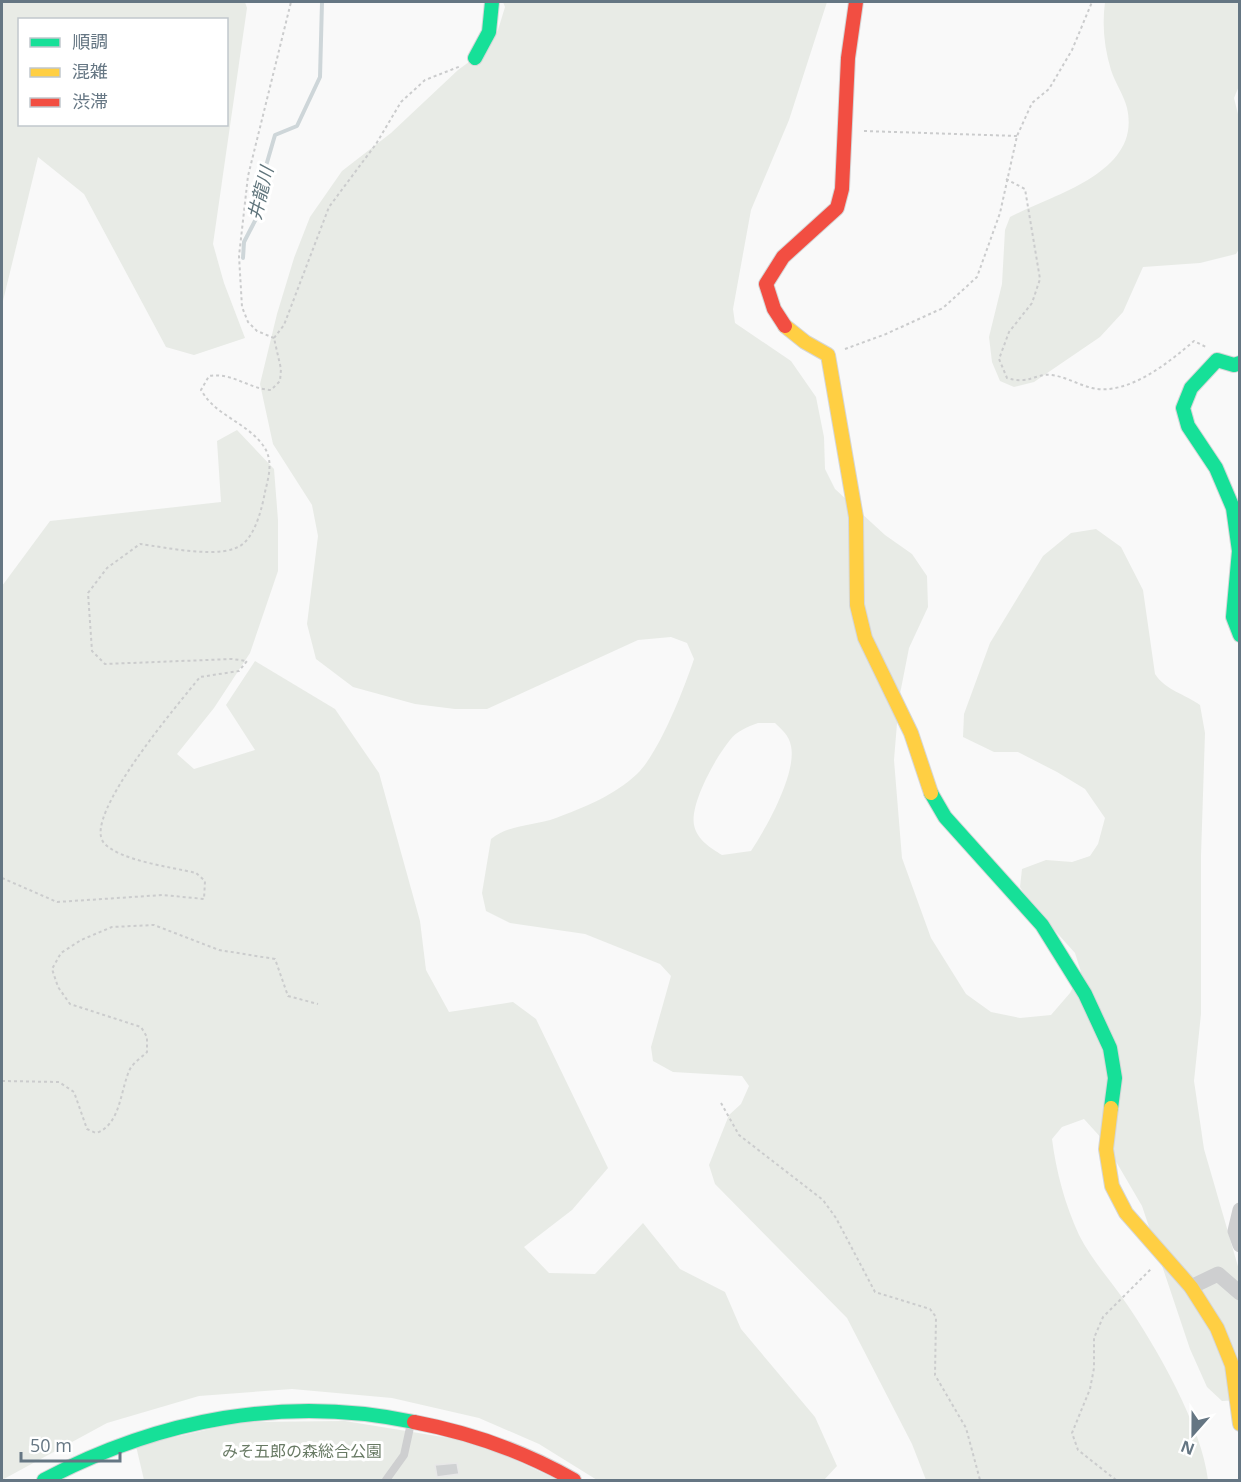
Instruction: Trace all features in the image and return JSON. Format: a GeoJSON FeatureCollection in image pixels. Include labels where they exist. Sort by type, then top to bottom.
{"type":"FeatureCollection","features":[{"type":"Feature","properties":{"kind":"street"},"geometry":{"type":"LineString","coordinates":[[475,58],[489,32],[492,2]]}},
{"type":"Feature","properties":{"kind":"street"},"geometry":{"type":"LineString","coordinates":[[856,2],[848,58],[842,189],[837,208],[783,257],[766,284],[769,300],[783,327],[803,343],[828,355],[856,517],[857,605],[865,638],[911,733],[932,796],[945,817],[1042,925],[1085,994],[1110,1048],[1115,1078],[1106,1149],[1112,1186],[1126,1213],[1191,1287],[1217,1328],[1233,1365],[1239,1424]]}},
{"type":"Feature","properties":{"kind":"street"},"geometry":{"type":"LineString","coordinates":[[1239,363],[1234,365],[1217,360],[1201,375],[1185,400],[1185,416],[1195,438],[1216,467],[1232,503],[1239,550],[1232,612],[1234,629],[1239,635]]}},
{"type":"Feature","properties":{"kind":"street"},"geometry":{"type":"LineString","coordinates":[[1239,1210],[1235,1230],[1239,1245]]}},
{"type":"Feature","properties":{"kind":"street"},"geometry":{"type":"LineString","coordinates":[[1191,1287],[1218,1274],[1239,1293]]}},
{"type":"Feature","properties":{"kind":"street"},"geometry":{"type":"LineString","coordinates":[[44,1480],[112,1447],[160,1430],[224,1416],[283,1411],[349,1413],[411,1422],[500,1445],[535,1459],[574,1480]]}},
{"type":"Feature","properties":{"kind":"lane"},"geometry":{"type":"LineString","coordinates":[[386,1480],[404,1455],[411,1422]]}},
{"type":"Feature","properties":{"kind":"path"},"geometry":{"type":"LineString","coordinates":[[274,338],[257,331],[248,322],[242,307],[239,256],[248,176],[291,2]]}},
{"type":"Feature","properties":{"kind":"path"},"geometry":{"type":"LineString","coordinates":[[828,355],[886,334],[943,308],[977,277],[1000,213],[1017,136],[1032,103],[1049,89],[1072,50],[1092,2]]}},
{"type":"Feature","properties":{"kind":"path"},"geometry":{"type":"LineString","coordinates":[[274,338],[284,325],[329,207],[376,144],[400,102],[425,80],[454,70],[475,58]]}},
{"type":"Feature","properties":{"kind":"path"},"geometry":{"type":"LineString","coordinates":[[844,130],[1017,136]]}},
{"type":"Feature","properties":{"kind":"path"},"geometry":{"type":"LineString","coordinates":[[1006,179],[1025,189],[1040,279],[1032,303],[1009,332],[999,359],[1007,378],[1021,382],[1050,375],[1094,389],[1116,388],[1142,378],[1194,341],[1209,348],[1217,360]]}},
{"type":"Feature","properties":{"kind":"path"},"geometry":{"type":"LineString","coordinates":[[2,878],[57,902],[163,895],[204,899],[205,881],[196,873],[117,854],[102,842],[99,828],[110,801],[143,749],[200,677],[239,671],[247,661],[232,659],[105,664],[92,651],[88,593],[107,568],[140,544],[211,552],[232,551],[245,543],[262,508],[270,470],[269,454],[247,428],[223,415],[208,402],[201,390],[209,376],[223,374],[259,390],[272,390],[280,381],[281,369],[274,338]]}},
{"type":"Feature","properties":{"kind":"path"},"geometry":{"type":"LineString","coordinates":[[2,1081],[59,1082],[74,1092],[87,1129],[96,1134],[104,1131],[112,1122],[131,1067],[147,1052],[147,1037],[141,1027],[70,1004],[58,987],[52,969],[61,953],[81,940],[112,927],[154,925],[219,950],[275,959],[288,996],[318,1004]]}},
{"type":"Feature","properties":{"kind":"path"},"geometry":{"type":"LineString","coordinates":[[721,1103],[739,1135],[823,1200],[836,1218],[875,1292],[930,1310],[936,1317],[934,1375],[966,1428],[980,1480]]}},
{"type":"Feature","properties":{"kind":"path"},"geometry":{"type":"LineString","coordinates":[[1116,1480],[1078,1450],[1072,1433],[1090,1389],[1094,1368],[1094,1338],[1103,1317],[1165,1255]]}},
{"type":"Feature","properties":{"kind":"green space"},"geometry":{"type":"Polygon","coordinates":[[[2,2],[245,2],[247,8],[213,244],[224,283],[245,338],[194,355],[166,347],[84,194],[38,157],[2,305],[2,2]]]}},
{"type":"Feature","properties":{"kind":"green space"},"geometry":{"type":"Polygon","coordinates":[[[503,2],[827,2],[789,120],[751,210],[733,309],[735,323],[791,361],[816,397],[824,437],[825,469],[835,489],[885,535],[912,554],[927,576],[928,607],[909,648],[899,699],[894,760],[902,858],[931,938],[966,994],[991,1012],[1020,1018],[1051,1015],[1070,993],[1081,972],[1075,953],[1031,904],[1020,887],[1022,869],[1046,860],[1072,862],[1090,856],[1098,844],[1105,818],[1085,789],[1057,772],[1018,752],[994,752],[963,737],[964,714],[990,643],[1043,556],[1071,533],[1096,529],[1121,547],[1143,590],[1155,674],[1170,688],[1200,705],[1205,733],[1201,856],[1201,1014],[1194,1081],[1204,1149],[1239,1270],[1239,1400],[1222,1401],[1207,1387],[1190,1349],[1142,1206],[1104,1141],[1084,1119],[1062,1127],[1052,1139],[1062,1188],[1079,1235],[1138,1321],[1164,1365],[1197,1436],[1208,1480],[926,1480],[912,1444],[847,1318],[715,1184],[709,1165],[729,1115],[741,1104],[749,1086],[742,1076],[673,1072],[653,1061],[651,1047],[671,976],[660,964],[585,934],[510,923],[486,911],[482,893],[491,839],[514,828],[548,821],[577,810],[619,788],[637,774],[654,751],[684,687],[694,659],[687,643],[671,637],[638,640],[487,709],[455,709],[415,704],[353,687],[316,659],[307,624],[318,536],[312,505],[273,444],[260,384],[277,314],[294,258],[310,217],[342,171],[391,133],[458,70],[488,48],[498,30],[505,7],[503,2]],[[758,723],[733,737],[718,757],[700,793],[694,825],[698,835],[705,843],[722,855],[751,851],[779,800],[792,757],[787,736],[775,723],[758,723]]]}},
{"type":"Feature","properties":{"kind":"green space"},"geometry":{"type":"Polygon","coordinates":[[[1105,2],[1239,2],[1239,86],[1234,98],[1240,122],[1239,249],[1236,254],[1200,263],[1143,267],[1123,312],[1100,337],[1034,382],[1014,387],[1000,381],[992,362],[989,337],[1002,284],[1005,230],[1010,217],[1070,190],[1108,165],[1121,149],[1128,130],[1127,108],[1113,75],[1107,53],[1104,36],[1105,2]]]}},
{"type":"Feature","properties":{"kind":"green space"},"geometry":{"type":"Polygon","coordinates":[[[237,430],[274,469],[278,520],[278,571],[250,653],[214,708],[177,754],[194,769],[255,750],[226,705],[255,661],[335,709],[379,773],[420,921],[426,970],[449,1012],[513,1002],[536,1019],[608,1168],[572,1210],[524,1247],[549,1273],[595,1274],[643,1223],[680,1269],[725,1292],[741,1329],[815,1417],[837,1466],[824,1480],[597,1480],[539,1444],[479,1418],[392,1398],[292,1389],[199,1396],[107,1423],[2,1480],[2,586],[50,521],[221,502],[217,441],[237,430]]]}},
{"type":"Feature","properties":{"kind":"green space","name":"みそ五郎の森総合公園"},"geometry":{"type":"Polygon","coordinates":[[[345,1421],[455,1439],[502,1454],[558,1480],[144,1480],[136,1446],[241,1422],[345,1421]]]}},
{"type":"Feature","properties":{"kind":"building"},"geometry":{"type":"Polygon","coordinates":[[[457,1463],[459,1474],[437,1477],[435,1465],[457,1463]]]}},
{"type":"Feature","properties":{"kind":"waterway","name":"井龍川"},"geometry":{"type":"LineString","coordinates":[[243,258],[244,242],[258,215],[259,190],[275,135],[297,126],[320,77],[322,2]]}},
{"type":"Feature","properties":{"kind":"traffic: fast"},"geometry":{"type":"LineString","coordinates":[[475,58],[489,32],[492,2]]}},
{"type":"Feature","properties":{"kind":"traffic: fast"},"geometry":{"type":"LineString","coordinates":[[1240,363],[1234,365],[1217,360],[1191,388],[1183,408],[1188,426],[1216,468],[1233,508],[1239,551],[1233,617],[1240,635]]}},
{"type":"Feature","properties":{"kind":"traffic: fast"},"geometry":{"type":"LineString","coordinates":[[931,793],[945,817],[1042,925],[1085,994],[1110,1048],[1115,1078],[1111,1108]]}},
{"type":"Feature","properties":{"kind":"traffic: fast"},"geometry":{"type":"LineString","coordinates":[[44,1480],[132,1441],[224,1418],[271,1412],[318,1411],[366,1414],[414,1422]]}},
{"type":"Feature","properties":{"kind":"traffic: slow"},"geometry":{"type":"LineString","coordinates":[[785,326],[805,342],[828,355],[856,517],[857,605],[865,638],[911,733],[931,793]]}},
{"type":"Feature","properties":{"kind":"traffic: slow"},"geometry":{"type":"LineString","coordinates":[[1111,1108],[1106,1149],[1112,1186],[1126,1213],[1191,1287],[1217,1328],[1232,1365],[1240,1424]]}},
{"type":"Feature","properties":{"kind":"traffic: jam"},"geometry":{"type":"LineString","coordinates":[[785,326],[774,309],[766,284],[783,257],[837,208],[842,189],[848,58],[856,2]]}},
{"type":"Feature","properties":{"kind":"traffic: jam"},"geometry":{"type":"LineString","coordinates":[[414,1422],[497,1444],[536,1460],[574,1480]]}}]}
